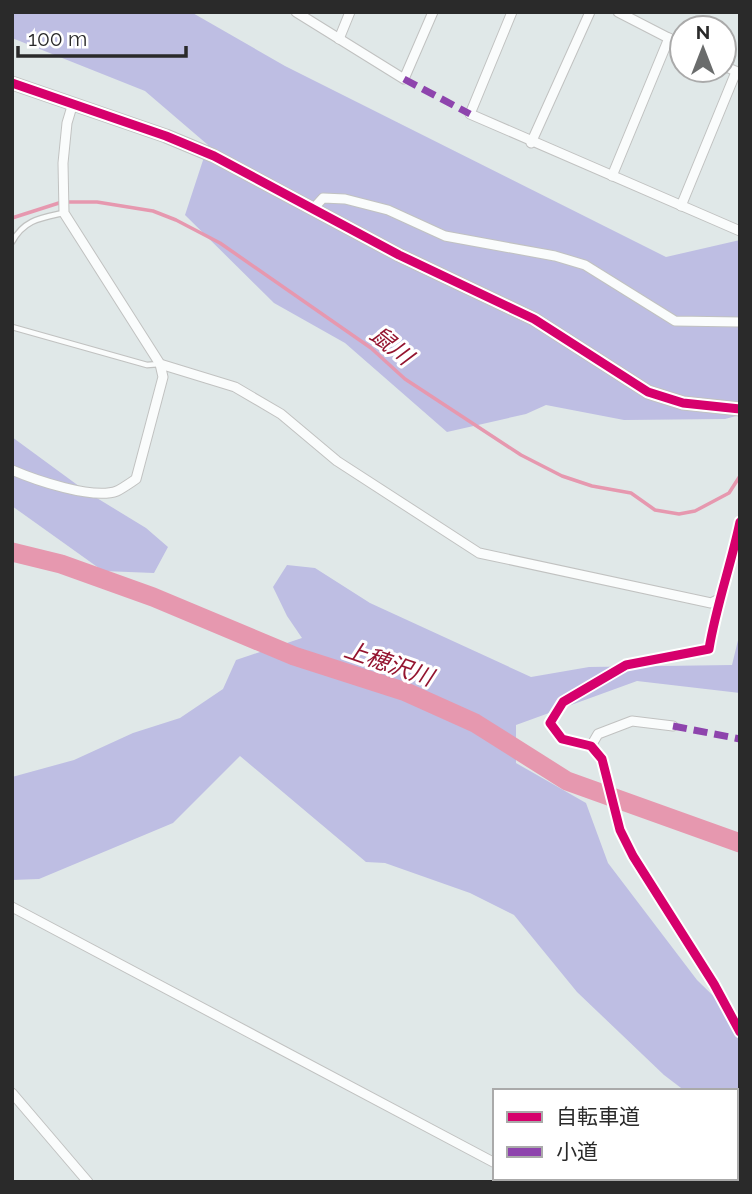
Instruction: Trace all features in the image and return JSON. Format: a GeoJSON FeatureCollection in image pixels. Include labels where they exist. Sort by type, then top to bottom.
{"type":"FeatureCollection","features":[{"type":"Feature","properties":{"kind":"street"},"geometry":{"type":"LineString","coordinates":[[296,12],[404,79],[433,12]]}},
{"type":"Feature","properties":{"kind":"street"},"geometry":{"type":"LineString","coordinates":[[339,39],[350,12]]}},
{"type":"Feature","properties":{"kind":"street"},"geometry":{"type":"LineString","coordinates":[[512,12],[470,114],[531,143],[740,231]]}},
{"type":"Feature","properties":{"kind":"street"},"geometry":{"type":"LineString","coordinates":[[531,143],[590,12]]}},
{"type":"Feature","properties":{"kind":"street"},"geometry":{"type":"LineString","coordinates":[[618,12],[668,37]]}},
{"type":"Feature","properties":{"kind":"street"},"geometry":{"type":"LineString","coordinates":[[612,176],[668,40]]}},
{"type":"Feature","properties":{"kind":"street"},"geometry":{"type":"LineString","coordinates":[[12,83],[214,156],[312,210],[534,319],[648,392],[683,403],[740,409]]}},
{"type":"Feature","properties":{"kind":"street"},"geometry":{"type":"LineString","coordinates":[[681,206],[733,84]]}},
{"type":"Feature","properties":{"kind":"street"},"geometry":{"type":"LineString","coordinates":[[12,470],[90,492],[115,492],[136,479],[159,401],[163,377],[160,364],[64,211],[67,122],[73,103]]}},
{"type":"Feature","properties":{"kind":"street"},"geometry":{"type":"LineString","coordinates":[[312,210],[323,198],[366,204],[410,218],[445,236],[555,256],[585,265],[676,321],[740,322]]}},
{"type":"Feature","properties":{"kind":"street"},"geometry":{"type":"LineString","coordinates":[[160,364],[235,387],[281,414],[337,461],[479,553],[711,603],[719,599]]}},
{"type":"Feature","properties":{"kind":"street"},"geometry":{"type":"LineString","coordinates":[[740,522],[733,561],[719,599],[709,649],[626,665],[563,702],[550,723],[562,739],[592,746],[602,759],[620,830],[633,856],[714,984],[740,1032]]}},
{"type":"Feature","properties":{"kind":"street"},"geometry":{"type":"LineString","coordinates":[[592,746],[597,734],[632,721],[673,726]]}},
{"type":"Feature","properties":{"kind":"street"},"geometry":{"type":"LineString","coordinates":[[12,907],[493,1162]]}},
{"type":"Feature","properties":{"kind":"street"},"geometry":{"type":"LineString","coordinates":[[12,1093],[88,1182]]}},
{"type":"Feature","properties":{"kind":"lane"},"geometry":{"type":"LineString","coordinates":[[12,230],[64,211]]}},
{"type":"Feature","properties":{"kind":"lane"},"geometry":{"type":"LineString","coordinates":[[12,242],[20,228]]}},
{"type":"Feature","properties":{"kind":"lane"},"geometry":{"type":"LineString","coordinates":[[12,327],[147,365],[160,364]]}},
{"type":"Feature","properties":{"kind":"shaded area"},"geometry":{"type":"Polygon","coordinates":[[[12,12],[191,12],[285,66],[666,257],[740,240],[740,415],[725,419],[624,420],[546,405],[526,414],[447,432],[345,343],[274,303],[185,215],[208,145],[145,91],[12,38],[12,12]]]}},
{"type":"Feature","properties":{"kind":"shaded area"},"geometry":{"type":"Polygon","coordinates":[[[12,437],[87,492],[146,528],[168,547],[154,573],[103,571],[12,506],[12,437]]]}},
{"type":"Feature","properties":{"kind":"shaded area"},"geometry":{"type":"Polygon","coordinates":[[[287,565],[315,568],[370,603],[531,677],[589,667],[732,665],[740,632],[740,693],[637,681],[516,725],[516,763],[586,803],[608,863],[697,980],[740,1022],[740,1126],[738,1089],[682,1089],[664,1075],[577,992],[514,915],[470,893],[385,863],[366,862],[240,756],[173,823],[39,879],[12,880],[12,777],[74,760],[133,733],[180,718],[223,689],[236,660],[302,638],[287,616],[273,587],[287,565]]]}},
{"type":"Feature","properties":{"kind":"waterway","name":"鼠川"},"geometry":{"type":"LineString","coordinates":[[12,218],[62,202],[97,202],[153,211],[176,220],[220,243],[371,348],[405,379],[521,455],[562,476],[592,486],[631,493],[655,510],[679,514],[695,511],[729,493],[740,476]]}},
{"type":"Feature","properties":{"kind":"waterway","name":"上穂沢川"},"geometry":{"type":"LineString","coordinates":[[12,552],[61,564],[153,597],[294,656],[406,692],[475,723],[567,781],[740,843]]}},
{"type":"Feature","properties":{"kind":"marked path"},"geometry":{"type":"LineString","coordinates":[[404,79],[470,114]]}},
{"type":"Feature","properties":{"kind":"marked path"},"geometry":{"type":"LineString","coordinates":[[673,726],[740,739]]}},
{"type":"Feature","properties":{"kind":"cycle path"},"geometry":{"type":"LineString","coordinates":[[12,83],[166,136],[214,156],[399,255],[534,319],[648,392],[683,403],[740,409]]}},
{"type":"Feature","properties":{"kind":"cycle path"},"geometry":{"type":"LineString","coordinates":[[740,522],[709,649],[626,665],[563,702],[550,723],[562,739],[591,746],[602,759],[620,830],[633,856],[714,984],[740,1032]]}}]}
